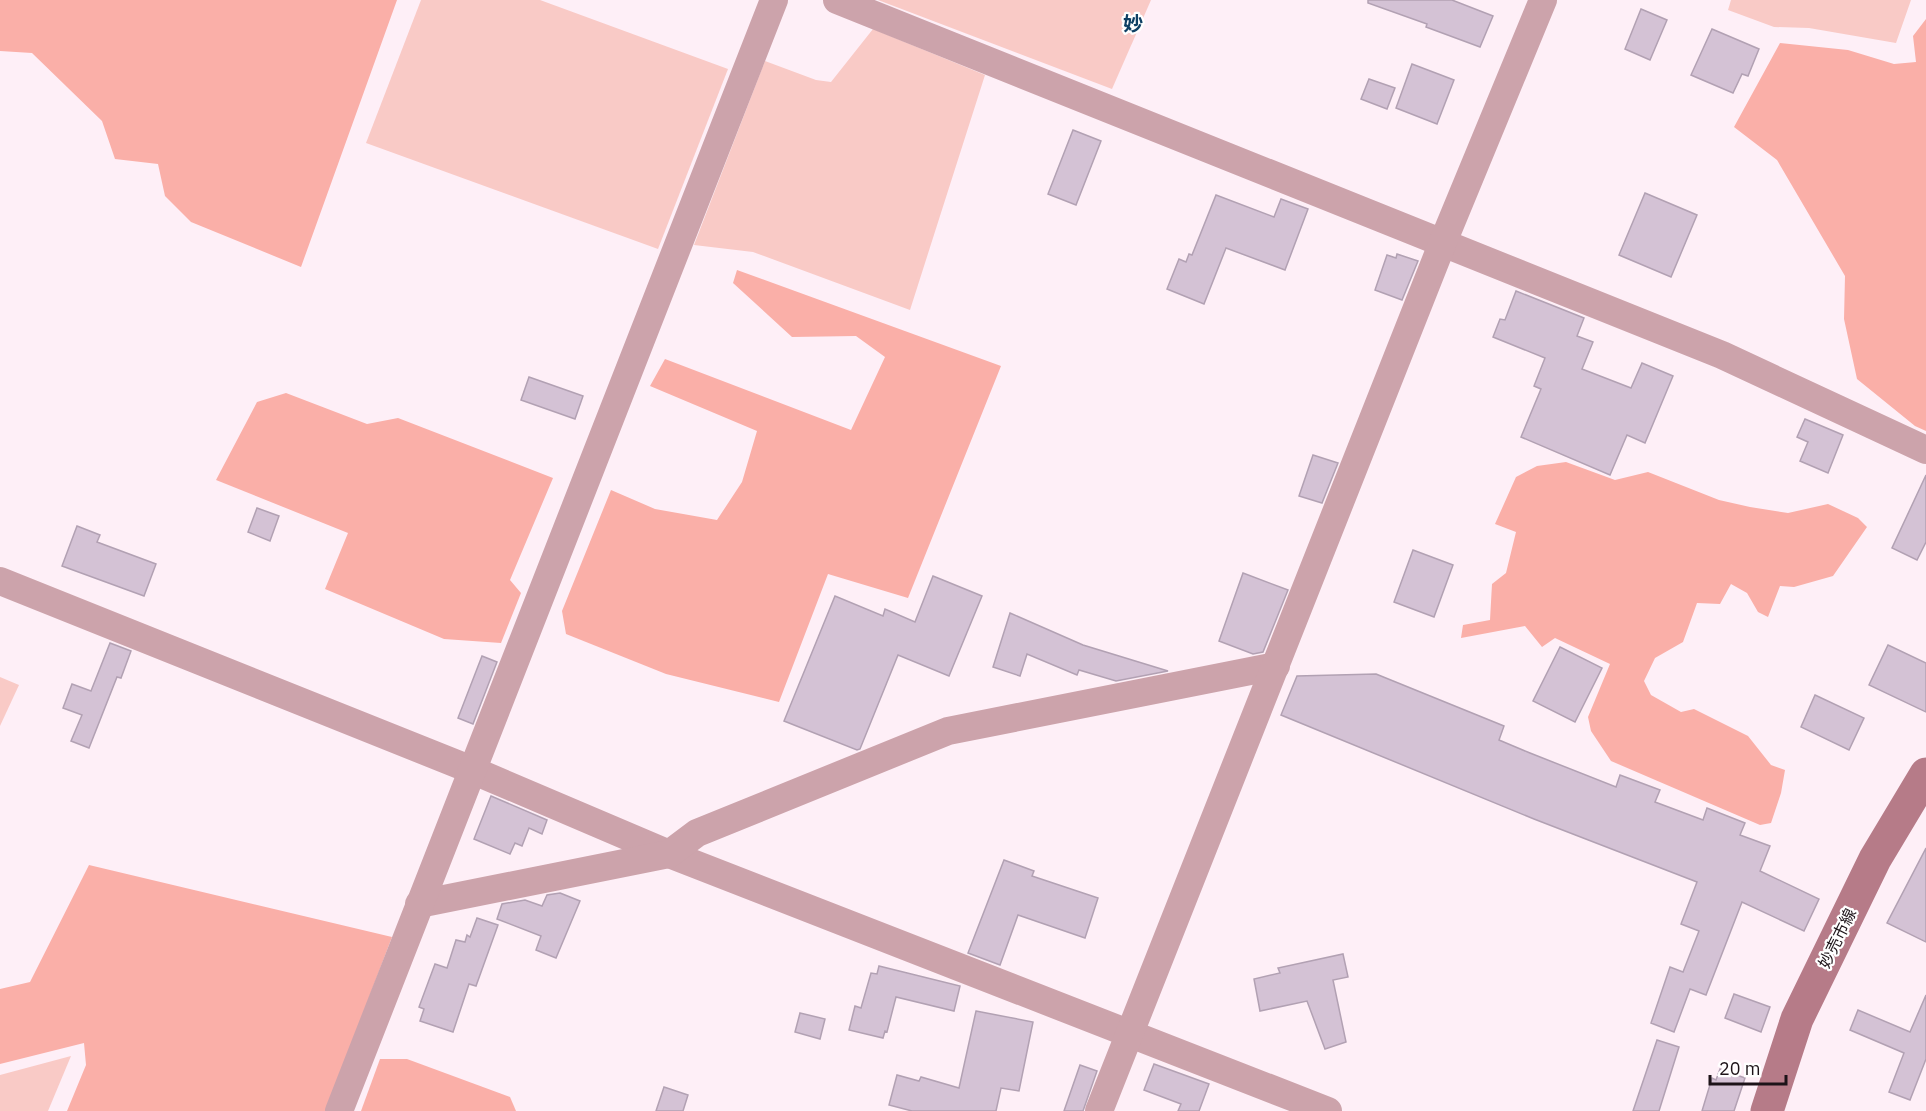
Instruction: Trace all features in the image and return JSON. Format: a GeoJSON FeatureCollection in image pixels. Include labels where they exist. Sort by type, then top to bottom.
{"type":"FeatureCollection","features":[{"type":"Feature","properties":{"kind":"main road","name":"妙売市線"},"geometry":{"type":"LineString","coordinates":[[1767,1111],[1797,1019],[1875,859],[1926,774]]}},
{"type":"Feature","properties":{"kind":"street"},"geometry":{"type":"LineString","coordinates":[[339,1111],[774,0]]}},
{"type":"Feature","properties":{"kind":"street"},"geometry":{"type":"LineString","coordinates":[[837,0],[1722,355],[1926,450]]}},
{"type":"Feature","properties":{"kind":"street"},"geometry":{"type":"LineString","coordinates":[[1099,1111],[1443,242],[1543,0]]}},
{"type":"Feature","properties":{"kind":"street"},"geometry":{"type":"LineString","coordinates":[[0,581],[472,770],[669,854],[1328,1111]]}},
{"type":"Feature","properties":{"kind":"street"},"geometry":{"type":"LineString","coordinates":[[419,904],[669,854],[697,833],[948,731],[1276,666]]}},
{"type":"Feature","properties":{"kind":"shaded area"},"geometry":{"type":"Polygon","coordinates":[[[0,0],[397,0],[301,267],[191,222],[165,196],[158,164],[115,159],[102,121],[32,53],[0,51],[0,0]]]}},
{"type":"Feature","properties":{"kind":"shaded area"},"geometry":{"type":"Polygon","coordinates":[[[421,0],[540,0],[728,69],[658,249],[366,143],[421,0]]]}},
{"type":"Feature","properties":{"kind":"shaded area"},"geometry":{"type":"Polygon","coordinates":[[[878,0],[1151,0],[1112,89],[878,0]]]}},
{"type":"Feature","properties":{"kind":"shaded area"},"geometry":{"type":"Polygon","coordinates":[[[1731,0],[1911,0],[1896,43],[1809,28],[1774,27],[1728,10],[1731,0]]]}},
{"type":"Feature","properties":{"kind":"shaded area"},"geometry":{"type":"Polygon","coordinates":[[[1926,19],[1926,431],[1915,426],[1857,379],[1844,319],[1845,276],[1777,160],[1734,127],[1780,43],[1848,50],[1894,64],[1916,62],[1913,36],[1926,19]]]}},
{"type":"Feature","properties":{"kind":"shaded area"},"geometry":{"type":"Polygon","coordinates":[[[873,29],[985,75],[910,310],[753,252],[694,245],[765,61],[816,80],[831,82],[873,29]]]}},
{"type":"Feature","properties":{"kind":"shaded area"},"geometry":{"type":"Polygon","coordinates":[[[737,270],[1001,366],[908,598],[828,574],[779,702],[666,674],[566,634],[562,611],[611,490],[655,509],[717,520],[742,482],[757,431],[650,386],[665,359],[851,430],[885,357],[856,336],[792,337],[733,283],[737,270]]]}},
{"type":"Feature","properties":{"kind":"shaded area"},"geometry":{"type":"Polygon","coordinates":[[[286,393],[367,424],[398,418],[553,478],[510,580],[521,593],[501,643],[444,639],[325,589],[348,533],[216,480],[257,402],[286,393]]]}},
{"type":"Feature","properties":{"kind":"shaded area"},"geometry":{"type":"Polygon","coordinates":[[[1566,462],[1615,480],[1648,472],[1719,500],[1750,507],[1788,513],[1828,504],[1858,518],[1867,527],[1833,576],[1794,587],[1780,586],[1768,617],[1758,612],[1747,593],[1731,584],[1720,604],[1697,603],[1683,642],[1655,658],[1644,681],[1651,695],[1681,712],[1694,709],[1748,736],[1771,765],[1785,770],[1781,793],[1771,823],[1760,825],[1611,761],[1591,731],[1588,717],[1610,664],[1555,638],[1542,647],[1525,626],[1461,638],[1463,625],[1490,620],[1492,584],[1506,573],[1516,532],[1495,524],[1516,477],[1537,466],[1566,462]]]}},
{"type":"Feature","properties":{"kind":"shaded area"},"geometry":{"type":"Polygon","coordinates":[[[0,677],[19,685],[0,726],[0,677]]]}},
{"type":"Feature","properties":{"kind":"shaded area"},"geometry":{"type":"Polygon","coordinates":[[[89,865],[392,937],[326,1111],[67,1111],[86,1065],[84,1043],[0,1064],[0,989],[30,982],[89,865]]]}},
{"type":"Feature","properties":{"kind":"shaded area"},"geometry":{"type":"Polygon","coordinates":[[[71,1056],[48,1111],[0,1111],[0,1075],[71,1056]]]}},
{"type":"Feature","properties":{"kind":"shaded area"},"geometry":{"type":"Polygon","coordinates":[[[380,1059],[407,1059],[510,1097],[516,1111],[361,1111],[380,1059]]]}},
{"type":"Feature","properties":{"kind":"building"},"geometry":{"type":"Polygon","coordinates":[[[1368,0],[1452,0],[1493,16],[1480,47],[1426,27],[1427,24],[1368,3],[1368,0]]]}},
{"type":"Feature","properties":{"kind":"building"},"geometry":{"type":"Polygon","coordinates":[[[1641,9],[1667,20],[1650,60],[1625,49],[1641,9]]]}},
{"type":"Feature","properties":{"kind":"building"},"geometry":{"type":"Polygon","coordinates":[[[1712,29],[1759,49],[1748,76],[1742,74],[1733,93],[1691,75],[1712,29]]]}},
{"type":"Feature","properties":{"kind":"building"},"geometry":{"type":"Polygon","coordinates":[[[1412,64],[1454,80],[1437,124],[1396,108],[1412,64]]]}},
{"type":"Feature","properties":{"kind":"building"},"geometry":{"type":"Polygon","coordinates":[[[1369,79],[1395,88],[1387,109],[1361,99],[1369,79]]]}},
{"type":"Feature","properties":{"kind":"building"},"geometry":{"type":"Polygon","coordinates":[[[1073,130],[1101,141],[1076,205],[1048,194],[1073,130]]]}},
{"type":"Feature","properties":{"kind":"building"},"geometry":{"type":"Polygon","coordinates":[[[1645,193],[1697,215],[1671,277],[1619,255],[1645,193]]]}},
{"type":"Feature","properties":{"kind":"building"},"geometry":{"type":"Polygon","coordinates":[[[1216,195],[1274,217],[1281,199],[1308,209],[1285,270],[1226,248],[1204,304],[1167,289],[1179,259],[1186,262],[1189,254],[1192,255],[1216,195]]]}},
{"type":"Feature","properties":{"kind":"building"},"geometry":{"type":"Polygon","coordinates":[[[1397,254],[1418,261],[1402,300],[1375,290],[1387,255],[1396,258],[1397,254]]]}},
{"type":"Feature","properties":{"kind":"building"},"geometry":{"type":"Polygon","coordinates":[[[1516,291],[1584,318],[1577,336],[1593,342],[1582,369],[1631,388],[1642,363],[1673,376],[1645,443],[1627,435],[1610,475],[1521,437],[1541,389],[1534,386],[1545,358],[1493,337],[1500,319],[1505,320],[1516,291]]]}},
{"type":"Feature","properties":{"kind":"building"},"geometry":{"type":"Polygon","coordinates":[[[529,377],[583,396],[575,419],[521,400],[529,377]]]}},
{"type":"Feature","properties":{"kind":"building"},"geometry":{"type":"Polygon","coordinates":[[[1805,419],[1843,435],[1828,473],[1800,461],[1808,442],[1797,437],[1805,419]]]}},
{"type":"Feature","properties":{"kind":"building"},"geometry":{"type":"Polygon","coordinates":[[[1313,455],[1338,463],[1322,503],[1299,496],[1313,455]]]}},
{"type":"Feature","properties":{"kind":"building"},"geometry":{"type":"Polygon","coordinates":[[[1926,475],[1926,542],[1917,560],[1892,548],[1926,475]]]}},
{"type":"Feature","properties":{"kind":"building"},"geometry":{"type":"Polygon","coordinates":[[[257,508],[279,516],[270,541],[248,532],[257,508]]]}},
{"type":"Feature","properties":{"kind":"building"},"geometry":{"type":"Polygon","coordinates":[[[77,526],[100,535],[97,542],[156,564],[144,596],[62,566],[77,526]]]}},
{"type":"Feature","properties":{"kind":"building"},"geometry":{"type":"Polygon","coordinates":[[[1413,550],[1453,565],[1434,617],[1394,602],[1413,550]]]}},
{"type":"Feature","properties":{"kind":"building"},"geometry":{"type":"Polygon","coordinates":[[[1243,573],[1288,590],[1263,652],[1253,654],[1219,641],[1243,573]]]}},
{"type":"Feature","properties":{"kind":"building"},"geometry":{"type":"Polygon","coordinates":[[[933,576],[982,596],[949,676],[898,655],[860,749],[857,750],[784,721],[835,596],[883,616],[885,609],[915,622],[933,576]]]}},
{"type":"Feature","properties":{"kind":"building"},"geometry":{"type":"Polygon","coordinates":[[[1010,613],[1083,645],[1168,671],[1116,681],[1079,670],[1077,675],[1027,654],[1020,676],[993,667],[1010,613]]]}},
{"type":"Feature","properties":{"kind":"building"},"geometry":{"type":"Polygon","coordinates":[[[110,643],[131,651],[121,678],[117,677],[89,748],[71,741],[82,715],[63,708],[72,684],[91,691],[110,643]]]}},
{"type":"Feature","properties":{"kind":"building"},"geometry":{"type":"Polygon","coordinates":[[[1888,645],[1926,663],[1926,712],[1869,685],[1888,645]]]}},
{"type":"Feature","properties":{"kind":"building"},"geometry":{"type":"Polygon","coordinates":[[[1560,647],[1602,668],[1575,722],[1533,701],[1560,647]]]}},
{"type":"Feature","properties":{"kind":"building"},"geometry":{"type":"Polygon","coordinates":[[[482,656],[497,662],[473,724],[458,718],[482,656]]]}},
{"type":"Feature","properties":{"kind":"building"},"geometry":{"type":"Polygon","coordinates":[[[1376,674],[1504,726],[1499,740],[1530,753],[1616,787],[1620,775],[1660,790],[1655,802],[1703,820],[1707,808],[1745,823],[1740,835],[1770,846],[1760,871],[1819,899],[1804,931],[1742,902],[1706,995],[1690,989],[1674,1032],[1651,1023],[1670,967],[1683,972],[1699,931],[1681,924],[1697,882],[1534,819],[1281,715],[1297,676],[1376,674]]]}},
{"type":"Feature","properties":{"kind":"building"},"geometry":{"type":"Polygon","coordinates":[[[1815,695],[1864,718],[1849,750],[1801,727],[1815,695]]]}},
{"type":"Feature","properties":{"kind":"building"},"geometry":{"type":"Polygon","coordinates":[[[491,796],[547,820],[542,834],[529,828],[522,846],[515,843],[510,854],[474,839],[491,796]]]}},
{"type":"Feature","properties":{"kind":"building"},"geometry":{"type":"Polygon","coordinates":[[[1926,848],[1926,942],[1887,923],[1926,848]]]}},
{"type":"Feature","properties":{"kind":"building"},"geometry":{"type":"Polygon","coordinates":[[[1004,860],[1034,871],[1032,876],[1098,898],[1085,938],[1018,915],[1000,965],[968,953],[1004,860]]]}},
{"type":"Feature","properties":{"kind":"building"},"geometry":{"type":"Polygon","coordinates":[[[560,893],[580,901],[556,958],[536,950],[541,936],[497,919],[502,904],[525,900],[542,906],[547,895],[560,893]]]}},
{"type":"Feature","properties":{"kind":"building"},"geometry":{"type":"Polygon","coordinates":[[[477,918],[498,925],[476,986],[469,984],[453,1032],[420,1021],[424,1009],[419,1007],[435,964],[447,968],[456,940],[465,942],[467,935],[470,937],[477,918]]]}},
{"type":"Feature","properties":{"kind":"building"},"geometry":{"type":"Polygon","coordinates":[[[1343,954],[1348,977],[1333,980],[1346,1042],[1325,1049],[1307,1001],[1260,1011],[1254,979],[1280,973],[1278,968],[1343,954]]]}},
{"type":"Feature","properties":{"kind":"building"},"geometry":{"type":"Polygon","coordinates":[[[879,966],[960,986],[954,1011],[896,997],[887,1032],[885,1031],[883,1038],[849,1030],[855,1006],[861,1008],[871,973],[877,974],[879,966]]]}},
{"type":"Feature","properties":{"kind":"building"},"geometry":{"type":"Polygon","coordinates":[[[1734,994],[1770,1007],[1761,1032],[1725,1018],[1734,994]]]}},
{"type":"Feature","properties":{"kind":"building"},"geometry":{"type":"Polygon","coordinates":[[[1926,995],[1926,1059],[1910,1100],[1889,1092],[1904,1053],[1850,1030],[1858,1010],[1910,1032],[1926,995]]]}},
{"type":"Feature","properties":{"kind":"building"},"geometry":{"type":"Polygon","coordinates":[[[976,1011],[1033,1022],[1019,1091],[1001,1088],[996,1111],[912,1111],[889,1105],[897,1075],[919,1081],[921,1077],[959,1088],[976,1011]]]}},
{"type":"Feature","properties":{"kind":"building"},"geometry":{"type":"Polygon","coordinates":[[[800,1013],[825,1019],[820,1039],[795,1032],[800,1013]]]}},
{"type":"Feature","properties":{"kind":"building"},"geometry":{"type":"Polygon","coordinates":[[[1657,1040],[1679,1047],[1659,1111],[1633,1111],[1657,1040]]]}},
{"type":"Feature","properties":{"kind":"building"},"geometry":{"type":"Polygon","coordinates":[[[1154,1064],[1209,1084],[1199,1111],[1178,1111],[1181,1104],[1144,1090],[1154,1064]]]}},
{"type":"Feature","properties":{"kind":"building"},"geometry":{"type":"Polygon","coordinates":[[[1080,1065],[1097,1071],[1083,1111],[1064,1111],[1080,1065]]]}},
{"type":"Feature","properties":{"kind":"building"},"geometry":{"type":"Polygon","coordinates":[[[1720,1069],[1745,1078],[1734,1111],[1702,1111],[1712,1078],[1716,1080],[1720,1069]]]}},
{"type":"Feature","properties":{"kind":"building"},"geometry":{"type":"Polygon","coordinates":[[[664,1087],[688,1095],[683,1111],[656,1111],[664,1087]]]}},
{"type":"Feature","properties":{"kind":"district","name":"妙"},"geometry":{"type":"Point","coordinates":[1133,24]}}]}
